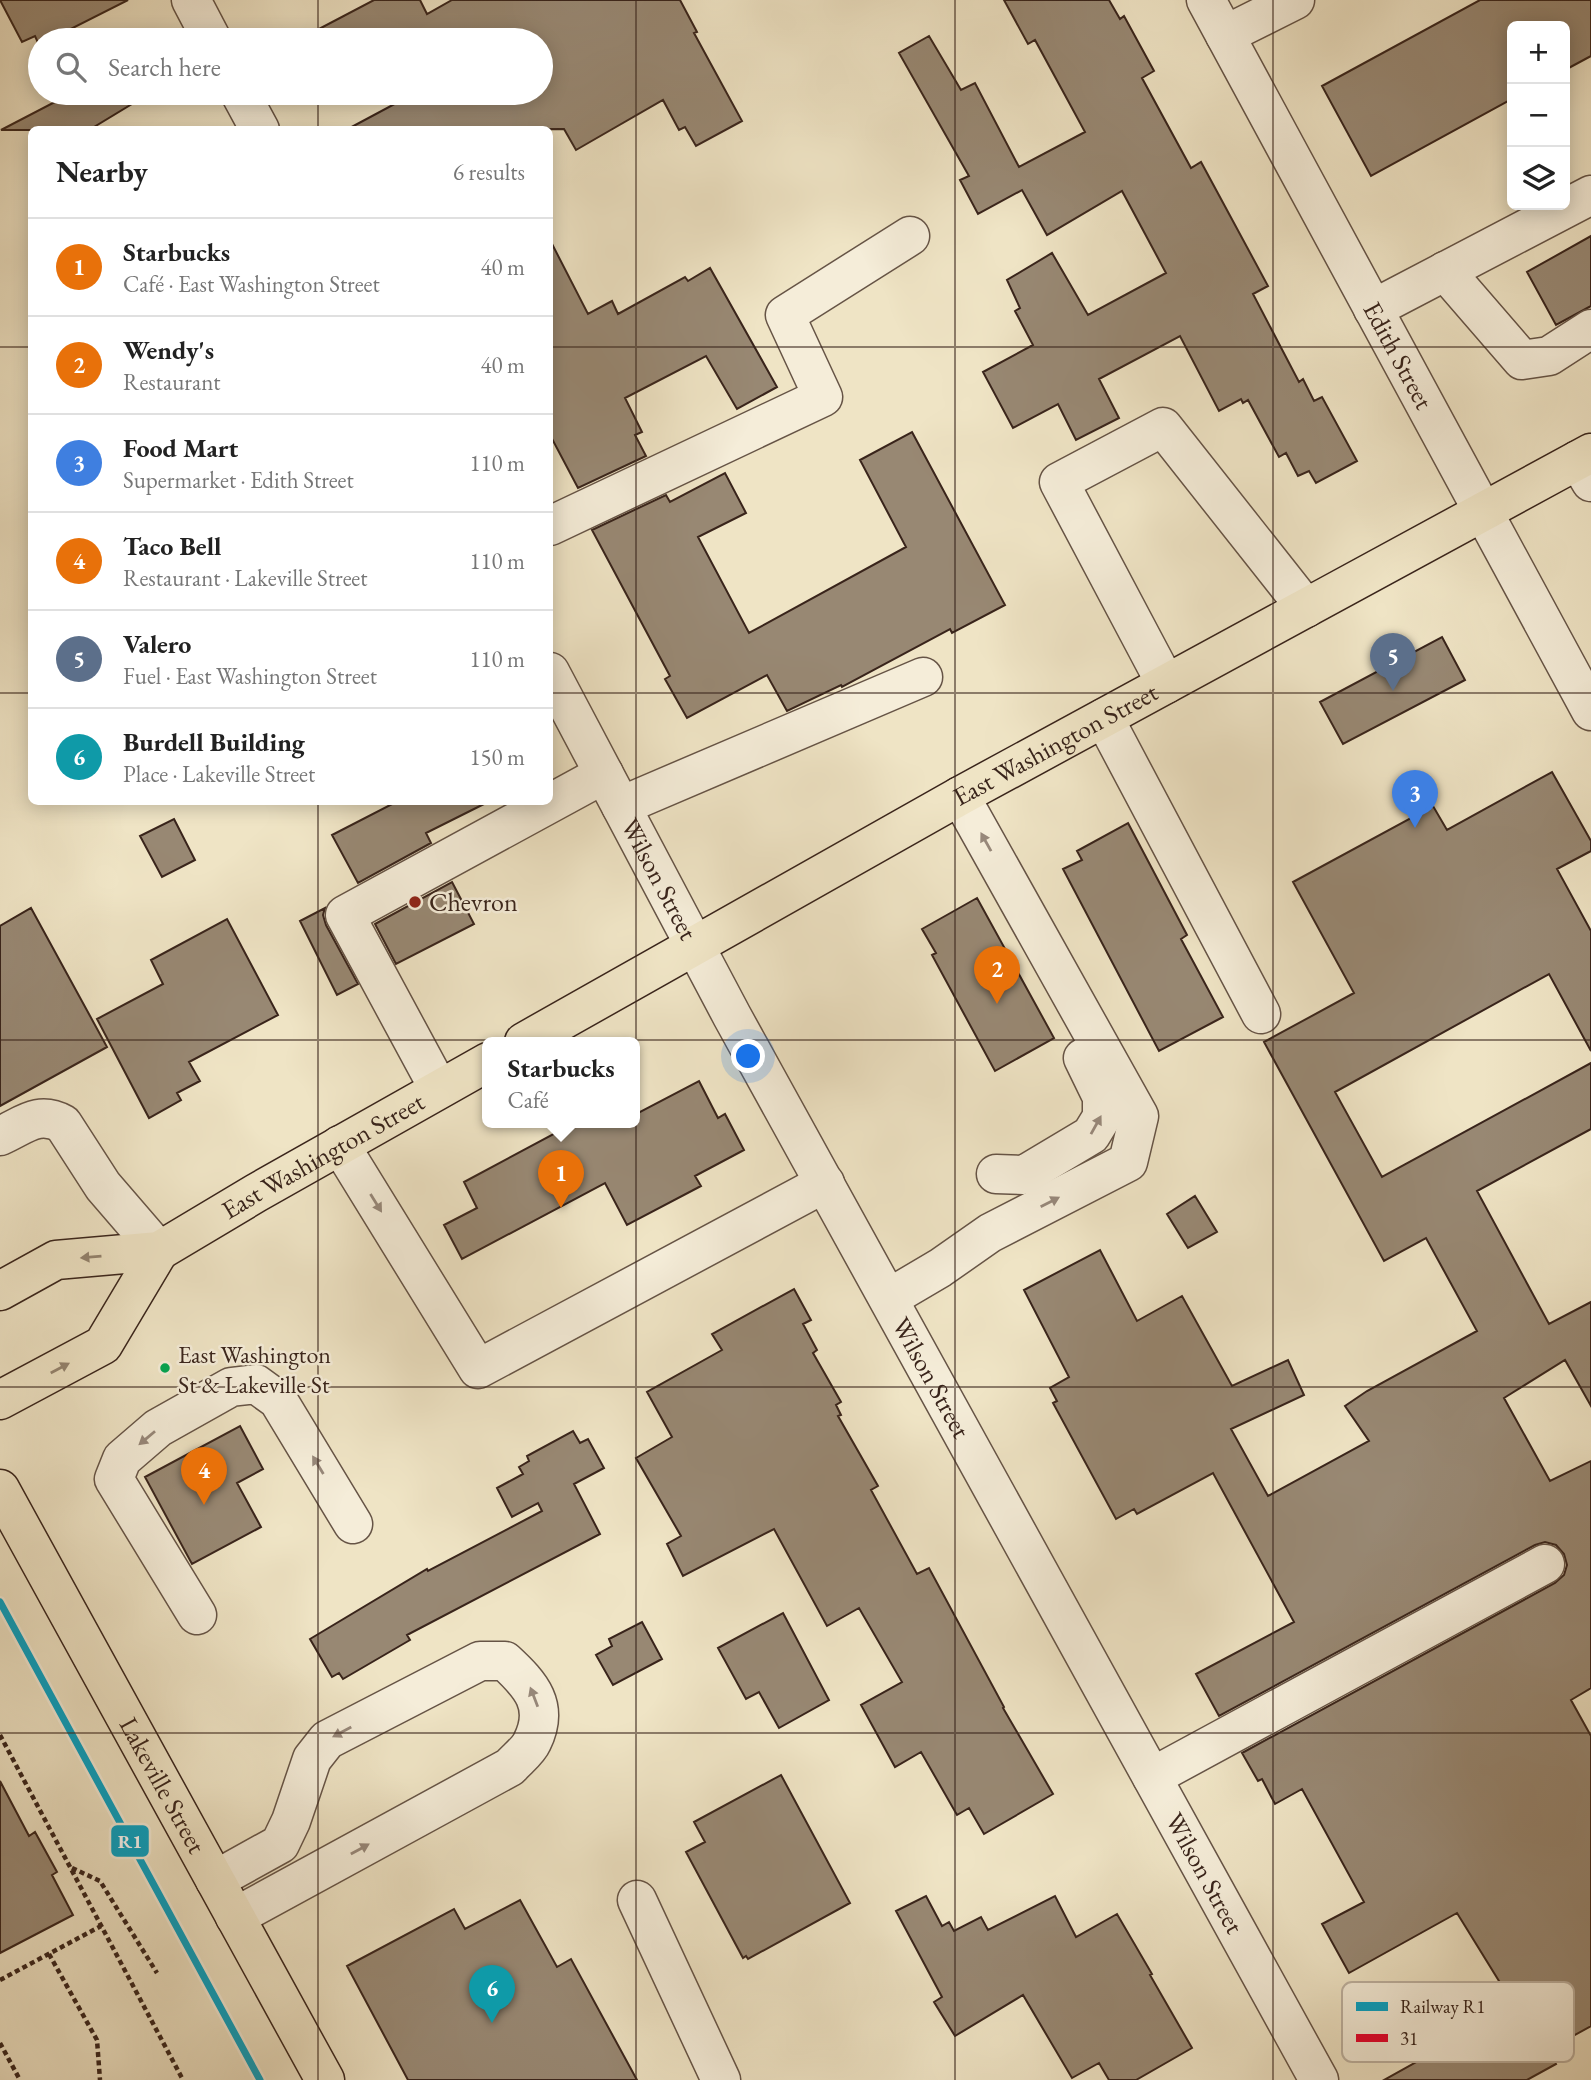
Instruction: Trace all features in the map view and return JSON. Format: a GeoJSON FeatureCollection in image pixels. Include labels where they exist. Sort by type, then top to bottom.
{"type":"FeatureCollection","features":[{"type":"Feature","properties":{"kind":"main road","name":"East Washington Street"},"geometry":{"type":"LineString","coordinates":[[533,1037],[960,796],[1306,608],[1483,512],[1587,465]]}},
{"type":"Feature","properties":{"kind":"main road","name":"East Washington Street"},"geometry":{"type":"LineString","coordinates":[[0,1291],[56,1260],[159,1251],[482,1065]]}},
{"type":"Feature","properties":{"kind":"main road","name":"East Washington Street"},"geometry":{"type":"LineString","coordinates":[[0,1400],[103,1345],[159,1251]]}},
{"type":"Feature","properties":{"kind":"main road","name":"Lakeville Street"},"geometry":{"type":"LineString","coordinates":[[0,1489],[325,2080]]}},
{"type":"Feature","properties":{"kind":"street"},"geometry":{"type":"LineString","coordinates":[[191,0],[206,28]]}},
{"type":"Feature","properties":{"kind":"street","name":"Edith Street"},"geometry":{"type":"LineString","coordinates":[[1206,0],[1591,712]]}},
{"type":"Feature","properties":{"kind":"street"},"geometry":{"type":"LineString","coordinates":[[1225,35],[1294,0]]}},
{"type":"Feature","properties":{"kind":"street"},"geometry":{"type":"LineString","coordinates":[[246,105],[258,126]]}},
{"type":"Feature","properties":{"kind":"street"},"geometry":{"type":"LineString","coordinates":[[1373,309],[1591,195]]}},
{"type":"Feature","properties":{"kind":"street"},"geometry":{"type":"LineString","coordinates":[[553,525],[823,397],[785,315],[911,236]]}},
{"type":"Feature","properties":{"kind":"street"},"geometry":{"type":"LineString","coordinates":[[1445,271],[1522,360],[1549,356],[1591,329]]}},
{"type":"Feature","properties":{"kind":"street"},"geometry":{"type":"LineString","coordinates":[[1166,684],[1059,482],[1163,427],[1306,608]]}},
{"type":"Feature","properties":{"kind":"street"},"geometry":{"type":"LineString","coordinates":[[439,1089],[345,915],[613,790],[923,677]]}},
{"type":"Feature","properties":{"kind":"street","name":"Wilson Street"},"geometry":{"type":"LineString","coordinates":[[553,678],[695,945],[1319,2080]]}},
{"type":"Feature","properties":{"kind":"street"},"geometry":{"type":"LineString","coordinates":[[1104,718],[1261,1014]]}},
{"type":"Feature","properties":{"kind":"street"},"geometry":{"type":"LineString","coordinates":[[889,1298],[940,1268],[990,1233],[1128,1162],[1139,1116],[960,796]]}},
{"type":"Feature","properties":{"kind":"street"},"geometry":{"type":"LineString","coordinates":[[996,1174],[1024,1175],[1091,1135],[1102,1117],[1102,1097],[1026,948],[1011,887]]}},
{"type":"Feature","properties":{"kind":"street"},"geometry":{"type":"LineString","coordinates":[[0,1136],[42,1116],[62,1124],[103,1186],[159,1251]]}},
{"type":"Feature","properties":{"kind":"street"},"geometry":{"type":"LineString","coordinates":[[340,1145],[478,1369],[825,1183]]}},
{"type":"Feature","properties":{"kind":"street"},"geometry":{"type":"LineString","coordinates":[[197,1615],[114,1479],[122,1459],[158,1428],[231,1387],[256,1384],[278,1400],[353,1524]]}},
{"type":"Feature","properties":{"kind":"street"},"geometry":{"type":"LineString","coordinates":[[1152,1777],[1545,1564]]}},
{"type":"Feature","properties":{"kind":"street"},"geometry":{"type":"LineString","coordinates":[[215,1880],[280,1844],[291,1821],[312,1759],[327,1740],[480,1661],[505,1661],[529,1683],[541,1714],[531,1744],[510,1767],[235,1917]]}},
{"type":"Feature","properties":{"kind":"street"},"geometry":{"type":"LineString","coordinates":[[291,1821],[317,1873]]}},
{"type":"Feature","properties":{"kind":"street"},"geometry":{"type":"LineString","coordinates":[[637,1900],[722,2080]]}},
{"type":"Feature","properties":{"kind":"path"},"geometry":{"type":"LineString","coordinates":[[0,1735],[183,2080]]}},
{"type":"Feature","properties":{"kind":"path"},"geometry":{"type":"LineString","coordinates":[[0,1756],[9,1752]]}},
{"type":"Feature","properties":{"kind":"path"},"geometry":{"type":"LineString","coordinates":[[71,1867],[100,1881],[157,1973]]}},
{"type":"Feature","properties":{"kind":"path"},"geometry":{"type":"LineString","coordinates":[[0,1980],[101,1926]]}},
{"type":"Feature","properties":{"kind":"path"},"geometry":{"type":"LineString","coordinates":[[49,1954],[97,2040],[100,2080]]}},
{"type":"Feature","properties":{"kind":"path"},"geometry":{"type":"LineString","coordinates":[[0,2043],[20,2080]]}},
{"type":"Feature","properties":{"kind":"building"},"geometry":{"type":"Polygon","coordinates":[[[0,0],[128,0],[73,28],[28,28],[28,39],[22,42],[0,0]]]}},
{"type":"Feature","properties":{"kind":"building"},"geometry":{"type":"Polygon","coordinates":[[[374,0],[420,0],[427,14],[452,0],[680,0],[697,32],[694,33],[742,121],[696,146],[685,127],[679,130],[663,100],[576,150],[564,129],[553,129],[553,126],[353,126],[393,105],[553,105],[553,28],[321,28],[374,0]]]}},
{"type":"Feature","properties":{"kind":"building"},"geometry":{"type":"Polygon","coordinates":[[[1004,0],[1109,0],[1120,19],[1124,16],[1154,71],[1142,78],[1191,168],[1201,162],[1268,286],[1253,294],[1299,382],[1303,379],[1314,401],[1322,397],[1357,461],[1316,483],[1309,471],[1298,476],[1286,453],[1279,457],[1248,400],[1243,403],[1241,399],[1219,411],[1180,336],[1099,379],[1119,418],[1076,440],[1058,404],[1013,428],[983,372],[1033,345],[1015,311],[1020,308],[1007,280],[1052,253],[1088,315],[1166,273],[1122,191],[1047,235],[1022,190],[978,214],[960,180],[969,176],[899,53],[929,36],[961,90],[975,83],[1019,167],[1085,132],[1035,40],[1028,44],[1004,0]]]}},
{"type":"Feature","properties":{"kind":"building"},"geometry":{"type":"Polygon","coordinates":[[[1480,0],[1591,0],[1591,56],[1570,67],[1570,21],[1507,21],[1507,102],[1371,176],[1322,86],[1480,0]]]}},
{"type":"Feature","properties":{"kind":"building"},"geometry":{"type":"Polygon","coordinates":[[[49,105],[130,105],[96,126],[28,126],[28,130],[1,130],[49,105]]]}},
{"type":"Feature","properties":{"kind":"building"},"geometry":{"type":"Polygon","coordinates":[[[1591,236],[1591,306],[1556,325],[1527,272],[1591,236]]]}},
{"type":"Feature","properties":{"kind":"building"},"geometry":{"type":"Polygon","coordinates":[[[553,246],[588,314],[612,301],[618,314],[685,277],[688,281],[710,268],[777,387],[737,409],[706,356],[625,398],[642,432],[635,435],[646,456],[578,488],[553,441],[553,246]]]}},
{"type":"Feature","properties":{"kind":"building"},"geometry":{"type":"Polygon","coordinates":[[[912,432],[1005,605],[952,633],[950,629],[842,687],[841,685],[787,711],[767,675],[687,718],[665,679],[670,676],[592,530],[666,495],[670,502],[725,473],[746,513],[698,537],[749,633],[906,547],[860,460],[912,432]]]}},
{"type":"Feature","properties":{"kind":"building"},"geometry":{"type":"Polygon","coordinates":[[[1442,637],[1465,680],[1343,744],[1320,702],[1442,637]]]}},
{"type":"Feature","properties":{"kind":"building"},"geometry":{"type":"Polygon","coordinates":[[[1552,772],[1591,841],[1591,851],[1557,869],[1591,931],[1591,1051],[1549,974],[1335,1092],[1382,1177],[1591,1063],[1591,1129],[1477,1191],[1549,1324],[1591,1302],[1591,1406],[1565,1360],[1504,1398],[1550,1481],[1591,1461],[1591,1688],[1571,1700],[1591,1736],[1591,2026],[1574,2035],[1574,1982],[1500,1982],[1457,1913],[1349,1973],[1322,1924],[1364,1902],[1302,1789],[1275,1804],[1262,1779],[1258,1781],[1242,1753],[1555,1583],[1564,1575],[1567,1565],[1564,1554],[1556,1545],[1545,1542],[1535,1545],[1219,1716],[1196,1674],[1294,1622],[1213,1473],[1137,1514],[1134,1509],[1116,1519],[1053,1403],[1057,1401],[1050,1388],[1069,1377],[1024,1290],[1100,1250],[1137,1321],[1182,1296],[1232,1386],[1288,1360],[1304,1395],[1231,1429],[1268,1496],[1369,1441],[1345,1406],[1367,1391],[1477,1331],[1426,1238],[1384,1261],[1264,1042],[1354,993],[1293,882],[1433,806],[1447,830],[1552,772]]]}},
{"type":"Feature","properties":{"kind":"building"},"geometry":{"type":"Polygon","coordinates":[[[390,805],[482,805],[426,833],[431,843],[358,883],[332,835],[390,805]]]}},
{"type":"Feature","properties":{"kind":"building"},"geometry":{"type":"Polygon","coordinates":[[[174,819],[195,860],[162,877],[140,836],[174,819]]]}},
{"type":"Feature","properties":{"kind":"building"},"geometry":{"type":"Polygon","coordinates":[[[1128,823],[1187,935],[1181,939],[1223,1017],[1159,1051],[1063,869],[1082,860],[1077,851],[1128,823]]]}},
{"type":"Feature","properties":{"kind":"building"},"geometry":{"type":"Polygon","coordinates":[[[452,882],[474,924],[396,964],[375,924],[452,882]]]}},
{"type":"Feature","properties":{"kind":"building"},"geometry":{"type":"Polygon","coordinates":[[[977,898],[1054,1038],[995,1071],[932,955],[936,953],[922,929],[977,898]]]}},
{"type":"Feature","properties":{"kind":"building"},"geometry":{"type":"Polygon","coordinates":[[[31,908],[107,1047],[0,1106],[0,926],[31,908]]]}},
{"type":"Feature","properties":{"kind":"building"},"geometry":{"type":"Polygon","coordinates":[[[325,908],[323,915],[326,925],[358,984],[337,995],[300,921],[325,908]]]}},
{"type":"Feature","properties":{"kind":"building"},"geometry":{"type":"Polygon","coordinates":[[[227,919],[278,1015],[189,1062],[200,1081],[177,1093],[181,1100],[149,1118],[97,1019],[163,984],[151,960],[227,919]]]}},
{"type":"Feature","properties":{"kind":"building"},"geometry":{"type":"Polygon","coordinates":[[[699,1081],[718,1118],[725,1114],[744,1150],[695,1176],[701,1186],[627,1225],[605,1183],[462,1259],[444,1225],[477,1208],[464,1182],[565,1128],[640,1128],[640,1112],[699,1081]]]}},
{"type":"Feature","properties":{"kind":"building"},"geometry":{"type":"Polygon","coordinates":[[[1195,1196],[1217,1232],[1188,1248],[1167,1214],[1195,1196]]]}},
{"type":"Feature","properties":{"kind":"building"},"geometry":{"type":"Polygon","coordinates":[[[794,1289],[811,1320],[803,1324],[817,1350],[813,1353],[841,1402],[836,1405],[841,1415],[838,1416],[878,1486],[871,1490],[917,1574],[929,1568],[1003,1708],[1053,1794],[984,1834],[969,1808],[957,1815],[921,1752],[895,1767],[861,1705],[902,1682],[859,1608],[827,1626],[774,1529],[683,1576],[667,1544],[681,1536],[636,1458],[672,1437],[647,1392],[722,1350],[712,1334],[794,1289]]]}},
{"type":"Feature","properties":{"kind":"building"},"geometry":{"type":"Polygon","coordinates":[[[240,1426],[263,1469],[237,1483],[261,1527],[192,1564],[145,1477],[240,1426]]]}},
{"type":"Feature","properties":{"kind":"building"},"geometry":{"type":"Polygon","coordinates":[[[573,1431],[580,1443],[588,1439],[604,1468],[574,1484],[600,1534],[407,1635],[410,1640],[343,1679],[339,1673],[332,1677],[310,1639],[427,1569],[428,1571],[542,1511],[538,1503],[512,1517],[497,1488],[523,1474],[519,1467],[529,1461],[527,1456],[573,1431]]]}},
{"type":"Feature","properties":{"kind":"building"},"geometry":{"type":"Polygon","coordinates":[[[783,1613],[829,1700],[779,1728],[759,1692],[746,1699],[718,1648],[783,1613]]]}},
{"type":"Feature","properties":{"kind":"building"},"geometry":{"type":"Polygon","coordinates":[[[642,1622],[662,1659],[613,1685],[596,1655],[612,1646],[609,1639],[642,1622]]]}},
{"type":"Feature","properties":{"kind":"building"},"geometry":{"type":"Polygon","coordinates":[[[781,1775],[850,1903],[748,1959],[746,1956],[743,1958],[686,1852],[705,1842],[694,1822],[781,1775]]]}},
{"type":"Feature","properties":{"kind":"building"},"geometry":{"type":"Polygon","coordinates":[[[0,1781],[29,1836],[35,1832],[57,1872],[52,1875],[73,1915],[0,1953],[0,1781]]]}},
{"type":"Feature","properties":{"kind":"building"},"geometry":{"type":"Polygon","coordinates":[[[926,1896],[942,1926],[949,1922],[954,1931],[981,1917],[988,1930],[1055,1896],[1076,1937],[1117,1914],[1192,2048],[1136,2080],[1109,2080],[1099,2063],[1072,2078],[1023,1995],[955,2036],[934,2002],[942,1997],[896,1911],[926,1896]]]}},
{"type":"Feature","properties":{"kind":"building"},"geometry":{"type":"Polygon","coordinates":[[[520,1900],[557,1967],[571,1959],[637,2080],[408,2080],[347,1966],[454,1909],[465,1929],[520,1900]]]}},
{"type":"Feature","properties":{"kind":"building"},"geometry":{"type":"Polygon","coordinates":[[[1416,2062],[1556,2064],[1527,2080],[1384,2080],[1416,2062]]]}},
{"type":"Feature","properties":{"kind":"railway"},"geometry":{"type":"LineString","coordinates":[[0,1602],[260,2080]]}},
{"type":"Feature","properties":{"kind":"rail line","name":"R1"},"geometry":{"type":"LineString","coordinates":[[0,1602],[260,2080]]}},
{"type":"Feature","properties":{"kind":"place","name":"Valero"},"geometry":{"type":"Point","coordinates":[1393,691]}},
{"type":"Feature","properties":{"kind":"place","name":"Food Mart"},"geometry":{"type":"Point","coordinates":[1415,828]}},
{"type":"Feature","properties":{"kind":"place","name":"Chevron"},"geometry":{"type":"Point","coordinates":[415,902]}},
{"type":"Feature","properties":{"kind":"place","name":"Wendy's"},"geometry":{"type":"Point","coordinates":[997,1004]}},
{"type":"Feature","properties":{"kind":"place","name":"Starbucks"},"geometry":{"type":"Point","coordinates":[561,1208]}},
{"type":"Feature","properties":{"kind":"place","name":"East Washington St & Lakeville St"},"geometry":{"type":"Point","coordinates":[165,1368]}},
{"type":"Feature","properties":{"kind":"place","name":"Taco Bell"},"geometry":{"type":"Point","coordinates":[204,1505]}},
{"type":"Feature","properties":{"kind":"place","name":"Burdell Building"},"geometry":{"type":"Point","coordinates":[492,2023]}}]}
